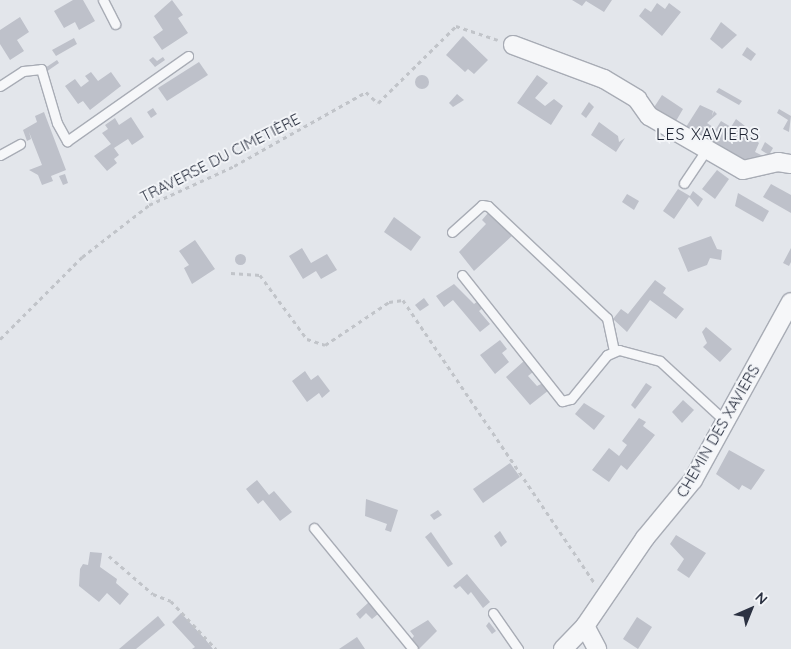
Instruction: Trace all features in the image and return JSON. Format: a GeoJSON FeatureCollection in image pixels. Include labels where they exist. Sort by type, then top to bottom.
{"type":"FeatureCollection","features":[{"type":"Feature","properties":{"kind":"street"},"geometry":{"type":"LineString","coordinates":[[513,45],[604,79],[637,100],[648,116],[743,170],[778,162],[791,164]]}},
{"type":"Feature","properties":{"kind":"street","name":"CHEMIN DES XAVIERS"},"geometry":{"type":"LineString","coordinates":[[563,649],[585,626],[645,538],[693,480],[791,302]]}},
{"type":"Feature","properties":{"kind":"street"},"geometry":{"type":"LineString","coordinates":[[585,626],[597,649]]}},
{"type":"Feature","properties":{"kind":"lane"},"geometry":{"type":"LineString","coordinates":[[104,0],[115,24]]}},
{"type":"Feature","properties":{"kind":"lane"},"geometry":{"type":"LineString","coordinates":[[0,86],[23,71],[41,69],[57,123],[67,141],[188,56]]}},
{"type":"Feature","properties":{"kind":"lane"},"geometry":{"type":"LineString","coordinates":[[0,155],[20,144]]}},
{"type":"Feature","properties":{"kind":"lane"},"geometry":{"type":"LineString","coordinates":[[684,184],[706,150]]}},
{"type":"Feature","properties":{"kind":"lane"},"geometry":{"type":"LineString","coordinates":[[452,232],[482,205],[488,206],[607,318],[614,351]]}},
{"type":"Feature","properties":{"kind":"lane"},"geometry":{"type":"LineString","coordinates":[[462,275],[562,401],[571,398],[614,351]]}},
{"type":"Feature","properties":{"kind":"lane"},"geometry":{"type":"LineString","coordinates":[[614,351],[660,361],[726,422]]}},
{"type":"Feature","properties":{"kind":"lane"},"geometry":{"type":"LineString","coordinates":[[314,528],[412,649]]}},
{"type":"Feature","properties":{"kind":"lane"},"geometry":{"type":"LineString","coordinates":[[493,614],[518,649]]}},
{"type":"Feature","properties":{"kind":"path","name":"TRAVERSE DU CIMETIÈRE"},"geometry":{"type":"LineString","coordinates":[[0,339],[82,258],[149,205],[234,166],[366,92],[378,103],[456,26],[513,45]]}},
{"type":"Feature","properties":{"kind":"path"},"geometry":{"type":"LineString","coordinates":[[231,273],[260,274],[306,339],[325,344],[389,302],[402,300],[605,599]]}},
{"type":"Feature","properties":{"kind":"path"},"geometry":{"type":"LineString","coordinates":[[110,556],[153,594],[171,601],[216,649]]}},
{"type":"Feature","properties":{"kind":"building"},"geometry":{"type":"Polygon","coordinates":[[[73,0],[83,0],[95,21],[79,30],[75,22],[64,28],[54,11],[73,0]]]}},
{"type":"Feature","properties":{"kind":"building"},"geometry":{"type":"Polygon","coordinates":[[[172,0],[183,15],[178,18],[188,33],[162,50],[153,37],[163,30],[154,16],[172,0]]]}},
{"type":"Feature","properties":{"kind":"building"},"geometry":{"type":"Polygon","coordinates":[[[572,0],[612,0],[604,12],[586,1],[582,6],[572,0]]]}},
{"type":"Feature","properties":{"kind":"building"},"geometry":{"type":"Polygon","coordinates":[[[657,3],[665,9],[669,3],[681,12],[662,36],[639,16],[645,8],[651,12],[657,3]]]}},
{"type":"Feature","properties":{"kind":"building"},"geometry":{"type":"Polygon","coordinates":[[[20,17],[29,32],[17,40],[24,51],[10,60],[0,44],[0,30],[20,17]]]}},
{"type":"Feature","properties":{"kind":"building"},"geometry":{"type":"Polygon","coordinates":[[[721,22],[737,35],[722,49],[710,39],[721,22]]]}},
{"type":"Feature","properties":{"kind":"building"},"geometry":{"type":"Polygon","coordinates":[[[463,36],[488,60],[474,74],[468,69],[465,72],[446,55],[463,36]]]}},
{"type":"Feature","properties":{"kind":"building"},"geometry":{"type":"Polygon","coordinates":[[[74,38],[77,44],[56,56],[52,50],[74,38]]]}},
{"type":"Feature","properties":{"kind":"building"},"geometry":{"type":"Polygon","coordinates":[[[747,47],[756,54],[751,61],[742,55],[747,47]]]}},
{"type":"Feature","properties":{"kind":"building"},"geometry":{"type":"Polygon","coordinates":[[[153,57],[157,61],[163,57],[165,60],[155,67],[149,60],[153,57]]]}},
{"type":"Feature","properties":{"kind":"building"},"geometry":{"type":"Polygon","coordinates":[[[57,60],[59,63],[46,72],[45,68],[57,60]]]}},
{"type":"Feature","properties":{"kind":"building"},"geometry":{"type":"Polygon","coordinates":[[[199,62],[208,75],[167,101],[158,88],[199,62]]]}},
{"type":"Feature","properties":{"kind":"building"},"geometry":{"type":"Polygon","coordinates":[[[91,72],[98,81],[111,72],[121,86],[90,110],[83,101],[78,104],[65,86],[75,79],[81,87],[89,81],[85,76],[91,72]]]}},
{"type":"Feature","properties":{"kind":"building"},"geometry":{"type":"Polygon","coordinates":[[[422,75],[427,77],[429,82],[427,87],[422,89],[417,87],[415,82],[417,77],[422,75]]]}},
{"type":"Feature","properties":{"kind":"building"},"geometry":{"type":"Polygon","coordinates":[[[537,75],[548,83],[535,98],[545,106],[554,99],[563,106],[551,125],[517,103],[537,75]]]}},
{"type":"Feature","properties":{"kind":"building"},"geometry":{"type":"Polygon","coordinates":[[[719,88],[742,101],[739,105],[716,92],[719,88]]]}},
{"type":"Feature","properties":{"kind":"building"},"geometry":{"type":"Polygon","coordinates":[[[457,94],[464,100],[453,107],[449,103],[457,94]]]}},
{"type":"Feature","properties":{"kind":"building"},"geometry":{"type":"Polygon","coordinates":[[[662,95],[683,109],[676,121],[663,113],[660,118],[651,112],[662,95]]]}},
{"type":"Feature","properties":{"kind":"building"},"geometry":{"type":"Polygon","coordinates":[[[589,102],[594,107],[586,118],[581,114],[589,102]]]}},
{"type":"Feature","properties":{"kind":"building"},"geometry":{"type":"Polygon","coordinates":[[[700,105],[713,111],[712,116],[714,111],[717,114],[707,123],[716,129],[721,121],[731,127],[736,119],[745,126],[740,135],[748,140],[750,135],[759,143],[755,152],[761,155],[755,166],[686,127],[700,105]]]}},
{"type":"Feature","properties":{"kind":"building"},"geometry":{"type":"Polygon","coordinates":[[[153,108],[157,114],[151,118],[147,112],[153,108]]]}},
{"type":"Feature","properties":{"kind":"building"},"geometry":{"type":"Polygon","coordinates":[[[779,109],[791,116],[789,132],[783,129],[788,120],[777,113],[779,109]]]}},
{"type":"Feature","properties":{"kind":"building"},"geometry":{"type":"Polygon","coordinates":[[[44,112],[66,170],[51,176],[53,181],[42,185],[38,175],[29,170],[42,165],[29,132],[31,139],[27,141],[23,130],[37,122],[35,116],[44,112]]]}},
{"type":"Feature","properties":{"kind":"building"},"geometry":{"type":"Polygon","coordinates":[[[131,117],[144,137],[132,145],[128,139],[114,148],[119,155],[114,159],[117,163],[107,171],[94,156],[111,144],[102,133],[108,129],[105,125],[115,118],[119,125],[131,117]]]}},
{"type":"Feature","properties":{"kind":"building"},"geometry":{"type":"Polygon","coordinates":[[[599,122],[618,136],[619,142],[625,138],[616,152],[591,135],[599,122]]]}},
{"type":"Feature","properties":{"kind":"building"},"geometry":{"type":"Polygon","coordinates":[[[765,142],[773,148],[769,155],[761,150],[765,142]]]}},
{"type":"Feature","properties":{"kind":"building"},"geometry":{"type":"Polygon","coordinates":[[[717,170],[729,179],[715,199],[702,189],[717,170]]]}},
{"type":"Feature","properties":{"kind":"building"},"geometry":{"type":"Polygon","coordinates":[[[65,174],[68,183],[63,185],[59,176],[65,174]]]}},
{"type":"Feature","properties":{"kind":"building"},"geometry":{"type":"Polygon","coordinates":[[[771,184],[791,195],[791,213],[763,197],[771,184]]]}},
{"type":"Feature","properties":{"kind":"building"},"geometry":{"type":"Polygon","coordinates":[[[678,189],[690,196],[693,191],[703,199],[698,207],[689,197],[674,219],[663,211],[678,189]]]}},
{"type":"Feature","properties":{"kind":"building"},"geometry":{"type":"Polygon","coordinates":[[[738,193],[769,211],[763,222],[735,206],[738,193]]]}},
{"type":"Feature","properties":{"kind":"building"},"geometry":{"type":"Polygon","coordinates":[[[627,194],[639,201],[634,210],[622,202],[627,194]]]}},
{"type":"Feature","properties":{"kind":"building"},"geometry":{"type":"Polygon","coordinates":[[[488,213],[513,235],[474,271],[459,252],[486,224],[482,220],[488,213]]]}},
{"type":"Feature","properties":{"kind":"building"},"geometry":{"type":"Polygon","coordinates":[[[394,217],[421,237],[411,251],[384,232],[394,217]]]}},
{"type":"Feature","properties":{"kind":"building"},"geometry":{"type":"Polygon","coordinates":[[[711,236],[717,249],[722,250],[721,260],[710,258],[707,265],[688,272],[678,248],[711,236]]]}},
{"type":"Feature","properties":{"kind":"building"},"geometry":{"type":"Polygon","coordinates":[[[195,240],[215,269],[192,284],[184,268],[189,265],[179,251],[195,240]]]}},
{"type":"Feature","properties":{"kind":"building"},"geometry":{"type":"Polygon","coordinates":[[[302,248],[311,263],[327,254],[337,270],[321,279],[316,271],[303,279],[289,256],[302,248]]]}},
{"type":"Feature","properties":{"kind":"building"},"geometry":{"type":"Polygon","coordinates":[[[791,248],[791,262],[789,266],[783,263],[791,248]]]}},
{"type":"Feature","properties":{"kind":"building"},"geometry":{"type":"Polygon","coordinates":[[[240,253],[246,259],[240,265],[234,259],[240,253]]]}},
{"type":"Feature","properties":{"kind":"building"},"geometry":{"type":"Polygon","coordinates":[[[655,280],[666,288],[663,293],[684,309],[676,319],[650,300],[627,332],[613,319],[621,309],[628,314],[655,280]]]}},
{"type":"Feature","properties":{"kind":"building"},"geometry":{"type":"Polygon","coordinates":[[[454,284],[474,304],[478,301],[483,308],[479,311],[490,324],[480,332],[453,300],[444,307],[436,296],[454,284]]]}},
{"type":"Feature","properties":{"kind":"building"},"geometry":{"type":"Polygon","coordinates":[[[424,298],[429,305],[420,311],[415,305],[424,298]]]}},
{"type":"Feature","properties":{"kind":"building"},"geometry":{"type":"Polygon","coordinates":[[[706,327],[732,349],[720,362],[703,347],[707,343],[702,332],[706,327]]]}},
{"type":"Feature","properties":{"kind":"building"},"geometry":{"type":"Polygon","coordinates":[[[500,340],[507,349],[502,353],[509,362],[495,374],[480,355],[500,340]]]}},
{"type":"Feature","properties":{"kind":"building"},"geometry":{"type":"Polygon","coordinates":[[[524,361],[533,372],[528,376],[537,386],[543,383],[549,390],[530,405],[506,377],[524,361]]]}},
{"type":"Feature","properties":{"kind":"building"},"geometry":{"type":"Polygon","coordinates":[[[305,371],[311,380],[318,375],[330,391],[322,398],[319,393],[307,402],[292,381],[305,371]]]}},
{"type":"Feature","properties":{"kind":"building"},"geometry":{"type":"Polygon","coordinates":[[[646,383],[652,387],[635,409],[631,405],[646,383]]]}},
{"type":"Feature","properties":{"kind":"building"},"geometry":{"type":"Polygon","coordinates":[[[683,400],[694,410],[682,423],[672,412],[683,400]]]}},
{"type":"Feature","properties":{"kind":"building"},"geometry":{"type":"Polygon","coordinates":[[[584,403],[605,416],[594,430],[575,414],[584,403]]]}},
{"type":"Feature","properties":{"kind":"building"},"geometry":{"type":"Polygon","coordinates":[[[639,418],[646,422],[643,426],[655,435],[627,470],[621,465],[609,482],[592,470],[609,448],[619,456],[627,445],[622,441],[639,418]]]}},
{"type":"Feature","properties":{"kind":"building"},"geometry":{"type":"Polygon","coordinates":[[[729,450],[765,470],[751,490],[742,485],[739,490],[716,474],[729,450]]]}},
{"type":"Feature","properties":{"kind":"building"},"geometry":{"type":"Polygon","coordinates":[[[510,463],[520,477],[483,503],[473,489],[510,463]]]}},
{"type":"Feature","properties":{"kind":"building"},"geometry":{"type":"Polygon","coordinates":[[[257,480],[269,495],[274,491],[292,512],[280,521],[263,500],[258,504],[246,489],[257,480]]]}},
{"type":"Feature","properties":{"kind":"building"},"geometry":{"type":"Polygon","coordinates":[[[366,499],[398,510],[391,532],[385,530],[387,524],[365,516],[366,499]]]}},
{"type":"Feature","properties":{"kind":"building"},"geometry":{"type":"Polygon","coordinates":[[[438,510],[442,515],[434,520],[430,515],[438,510]]]}},
{"type":"Feature","properties":{"kind":"building"},"geometry":{"type":"Polygon","coordinates":[[[500,531],[507,542],[501,547],[494,536],[500,531]]]}},
{"type":"Feature","properties":{"kind":"building"},"geometry":{"type":"Polygon","coordinates":[[[431,532],[453,564],[448,567],[425,537],[431,532]]]}},
{"type":"Feature","properties":{"kind":"building"},"geometry":{"type":"Polygon","coordinates":[[[676,535],[706,553],[689,578],[677,570],[684,559],[670,544],[676,535]]]}},
{"type":"Feature","properties":{"kind":"building"},"geometry":{"type":"Polygon","coordinates":[[[90,552],[102,553],[100,567],[117,579],[116,583],[129,594],[120,605],[107,593],[99,602],[79,586],[80,569],[83,564],[88,565],[90,552]]]}},
{"type":"Feature","properties":{"kind":"building"},"geometry":{"type":"Polygon","coordinates":[[[467,574],[490,602],[483,608],[471,592],[468,595],[460,586],[456,589],[453,586],[467,574]]]}},
{"type":"Feature","properties":{"kind":"building"},"geometry":{"type":"Polygon","coordinates":[[[369,602],[378,614],[372,619],[366,613],[360,619],[356,614],[369,602]]]}},
{"type":"Feature","properties":{"kind":"building"},"geometry":{"type":"Polygon","coordinates":[[[181,613],[213,649],[192,649],[195,647],[172,622],[181,613]]]}},
{"type":"Feature","properties":{"kind":"building"},"geometry":{"type":"Polygon","coordinates":[[[158,616],[165,625],[136,649],[119,649],[158,616]]]}},
{"type":"Feature","properties":{"kind":"building"},"geometry":{"type":"Polygon","coordinates":[[[637,617],[652,627],[638,649],[623,639],[637,617]]]}},
{"type":"Feature","properties":{"kind":"building"},"geometry":{"type":"Polygon","coordinates":[[[428,620],[437,631],[419,649],[411,640],[414,636],[410,631],[428,620]]]}},
{"type":"Feature","properties":{"kind":"building"},"geometry":{"type":"Polygon","coordinates":[[[489,622],[496,631],[492,634],[486,626],[489,622]]]}},
{"type":"Feature","properties":{"kind":"building"},"geometry":{"type":"Polygon","coordinates":[[[357,637],[365,649],[339,649],[357,637]]]}},
{"type":"Feature","properties":{"kind":"district","name":"LES XAVIERS"},"geometry":{"type":"Point","coordinates":[708,134]}}]}
